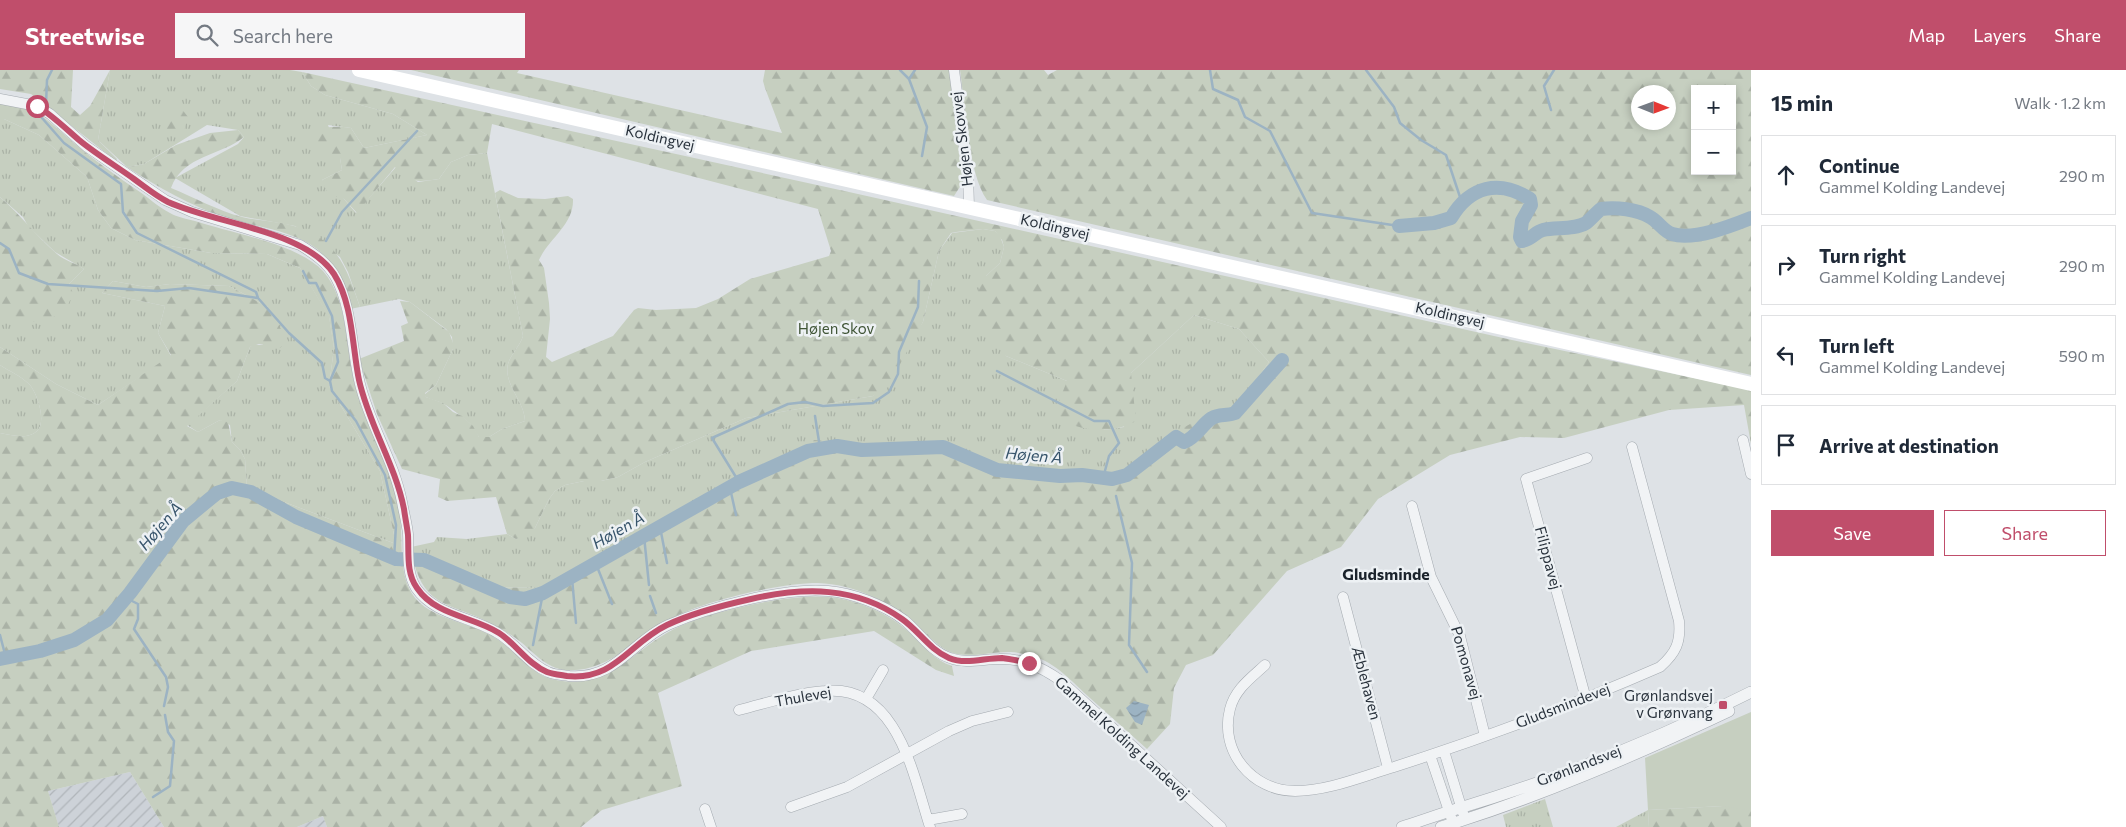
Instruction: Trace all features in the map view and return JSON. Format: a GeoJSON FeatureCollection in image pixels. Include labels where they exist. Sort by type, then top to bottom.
{"type":"FeatureCollection","features":[{"type":"Feature","properties":{"kind":"main road","name":"Koldingvej"},"geometry":{"type":"LineString","coordinates":[[358,70],[1751,384]]}},
{"type":"Feature","properties":{"kind":"street","name":"Højen Skovvej"},"geometry":{"type":"LineString","coordinates":[[954,70],[968,174],[969,208]]}},
{"type":"Feature","properties":{"kind":"street","name":"Gammel Kolding Landevej"},"geometry":{"type":"LineString","coordinates":[[0,99],[37,106],[50,114],[86,146],[165,200],[192,212],[300,245],[325,264],[334,274],[347,305],[360,382],[368,411],[391,465],[401,496],[407,525],[409,566],[413,582],[418,590],[434,605],[446,612],[498,632],[546,672],[576,676],[608,669],[651,635],[667,625],[751,599],[802,591],[831,591],[886,609],[903,620],[940,654],[951,659],[964,661],[1002,658],[1029,663],[1044,669],[1060,680],[1221,827]]}},
{"type":"Feature","properties":{"kind":"street"},"geometry":{"type":"LineString","coordinates":[[1743,440],[1751,474]]}},
{"type":"Feature","properties":{"kind":"street","name":"Gludsmindevej"},"geometry":{"type":"LineString","coordinates":[[1265,665],[1239,689],[1230,708],[1228,731],[1231,746],[1238,761],[1249,774],[1264,784],[1294,791],[1324,787],[1444,751],[1586,699],[1660,667],[1670,659],[1680,636],[1679,620],[1632,447]]}},
{"type":"Feature","properties":{"kind":"street","name":"Filippavej"},"geometry":{"type":"LineString","coordinates":[[1586,699],[1526,479],[1587,458]]}},
{"type":"Feature","properties":{"kind":"street","name":"Pomonavej"},"geometry":{"type":"LineString","coordinates":[[1412,506],[1431,577],[1460,636],[1485,736]]}},
{"type":"Feature","properties":{"kind":"street","name":"Æblehaven"},"geometry":{"type":"LineString","coordinates":[[1343,597],[1388,768]]}},
{"type":"Feature","properties":{"kind":"street"},"geometry":{"type":"LineString","coordinates":[[866,699],[882,670]]}},
{"type":"Feature","properties":{"kind":"street","name":"Thulevej"},"geometry":{"type":"LineString","coordinates":[[739,710],[825,691],[850,693],[866,699],[880,709],[892,724],[906,754],[929,824],[962,814]]}},
{"type":"Feature","properties":{"kind":"street","name":"Grønlandsvej"},"geometry":{"type":"LineString","coordinates":[[1402,827],[1516,790],[1593,761],[1658,735],[1751,692]]}},
{"type":"Feature","properties":{"kind":"street","name":"Grønlandsvej"},"geometry":{"type":"LineString","coordinates":[[1441,827],[1593,772],[1662,743],[1751,700]]}},
{"type":"Feature","properties":{"kind":"street"},"geometry":{"type":"LineString","coordinates":[[791,807],[847,787],[935,737],[972,721],[1008,712]]}},
{"type":"Feature","properties":{"kind":"street"},"geometry":{"type":"LineString","coordinates":[[1444,751],[1465,819]]}},
{"type":"Feature","properties":{"kind":"street"},"geometry":{"type":"LineString","coordinates":[[1430,755],[1452,824]]}},
{"type":"Feature","properties":{"kind":"street"},"geometry":{"type":"LineString","coordinates":[[705,809],[711,827]]}},
{"type":"Feature","properties":{"kind":"shaded area"},"geometry":{"type":"Polygon","coordinates":[[[130,772],[164,827],[59,827],[48,791],[130,772]]]}},
{"type":"Feature","properties":{"kind":"shaded area"},"geometry":{"type":"Polygon","coordinates":[[[323,816],[327,827],[297,827],[323,816]]]}},
{"type":"Feature","properties":{"kind":"green space"},"geometry":{"type":"Polygon","coordinates":[[[0,70],[73,70],[71,107],[80,115],[90,106],[110,70],[98,140],[117,159],[116,161],[31,94],[0,89],[0,70]]]}},
{"type":"Feature","properties":{"kind":"green space"},"geometry":{"type":"Polygon","coordinates":[[[110,70],[290,70],[302,72],[311,86],[325,95],[393,114],[427,135],[364,148],[351,128],[328,125],[340,158],[342,170],[322,180],[344,199],[356,213],[396,167],[418,182],[439,179],[451,162],[468,155],[487,153],[523,336],[509,360],[507,371],[511,386],[522,407],[525,421],[502,429],[489,437],[479,437],[471,425],[445,404],[424,395],[436,385],[453,349],[452,337],[446,329],[410,302],[399,299],[360,307],[348,272],[340,257],[295,226],[240,216],[175,178],[238,144],[244,137],[238,130],[207,125],[144,164],[127,167],[98,140],[110,70]]]}},
{"type":"Feature","properties":{"kind":"green space"},"geometry":{"type":"Polygon","coordinates":[[[411,70],[519,70],[517,73],[782,133],[763,81],[765,70],[949,70],[963,182],[954,196],[411,70]]]}},
{"type":"Feature","properties":{"kind":"green space"},"geometry":{"type":"Polygon","coordinates":[[[960,70],[1044,70],[1048,75],[1057,70],[1751,70],[1751,375],[987,200],[975,173],[960,70]]]}},
{"type":"Feature","properties":{"kind":"green space","name":"Højen Skov"},"geometry":{"type":"Polygon","coordinates":[[[302,72],[1512,340],[1751,390],[1751,444],[1744,405],[1669,410],[1564,438],[1520,437],[1450,455],[1378,499],[1341,547],[1287,571],[1213,655],[1186,665],[1174,688],[1170,724],[1147,749],[1064,674],[1049,663],[1032,656],[1014,652],[971,655],[955,654],[939,646],[919,627],[894,608],[858,591],[831,584],[818,583],[784,586],[724,599],[674,617],[622,652],[596,666],[581,670],[559,669],[542,660],[503,630],[440,601],[425,587],[414,563],[481,587],[544,588],[642,530],[739,477],[814,440],[886,446],[945,442],[999,466],[1118,474],[1174,433],[1217,409],[1229,411],[1238,406],[1269,362],[1239,329],[1194,315],[1131,373],[1136,421],[1105,430],[1072,425],[1054,414],[1067,381],[1006,356],[981,329],[974,313],[980,285],[986,276],[1000,263],[1004,247],[1002,240],[995,231],[983,229],[951,233],[939,251],[923,322],[892,379],[873,396],[746,418],[645,462],[618,477],[565,485],[555,491],[549,499],[535,528],[528,535],[516,539],[507,534],[496,497],[447,501],[438,497],[440,479],[402,469],[377,414],[359,359],[404,341],[401,326],[408,323],[400,301],[410,302],[449,332],[453,343],[453,349],[436,385],[425,393],[426,397],[443,403],[453,412],[462,416],[473,426],[479,437],[489,437],[502,429],[525,421],[522,407],[511,386],[507,371],[509,360],[523,336],[495,193],[500,190],[518,198],[545,199],[568,196],[573,199],[570,216],[539,260],[544,268],[549,303],[550,319],[546,357],[552,362],[613,336],[634,310],[638,308],[656,310],[696,308],[718,299],[750,279],[829,256],[831,251],[818,209],[492,124],[487,153],[468,155],[451,162],[439,179],[426,181],[410,179],[395,167],[357,213],[344,199],[328,194],[322,180],[342,170],[340,158],[323,159],[310,147],[314,134],[324,128],[351,128],[364,148],[427,135],[393,114],[325,95],[311,86],[302,72]]]}},
{"type":"Feature","properties":{"kind":"green space"},"geometry":{"type":"Polygon","coordinates":[[[0,103],[25,108],[38,113],[97,161],[170,213],[281,246],[298,253],[323,271],[338,296],[355,385],[395,493],[401,522],[405,575],[415,598],[425,607],[497,639],[532,669],[547,678],[575,682],[606,674],[674,629],[707,616],[749,605],[793,598],[839,598],[861,604],[894,620],[935,657],[952,666],[954,676],[936,670],[874,631],[751,651],[658,693],[682,786],[602,810],[581,827],[327,827],[323,816],[297,827],[164,827],[130,772],[48,791],[59,827],[0,827],[0,433],[19,436],[33,434],[40,427],[41,414],[38,400],[29,384],[0,365],[0,347],[56,384],[98,405],[171,355],[158,333],[165,306],[102,293],[113,281],[146,287],[170,284],[229,286],[268,307],[288,341],[280,348],[259,344],[250,347],[237,381],[187,426],[198,432],[220,420],[228,422],[232,442],[245,459],[247,488],[396,544],[380,471],[329,386],[334,348],[329,317],[300,268],[267,254],[211,253],[135,240],[111,228],[98,210],[87,177],[39,135],[4,119],[0,119],[0,103]]]}},
{"type":"Feature","properties":{"kind":"green space"},"geometry":{"type":"Polygon","coordinates":[[[169,108],[181,108],[188,117],[184,130],[177,137],[164,135],[164,116],[169,108]]]}},
{"type":"Feature","properties":{"kind":"green space"},"geometry":{"type":"Polygon","coordinates":[[[0,119],[4,119],[39,135],[87,177],[98,210],[111,228],[135,240],[211,253],[267,254],[300,268],[329,316],[334,348],[329,386],[380,471],[396,544],[247,488],[245,459],[232,442],[230,425],[220,420],[198,432],[187,425],[237,381],[250,347],[253,345],[263,345],[268,307],[229,286],[170,284],[146,287],[113,281],[102,293],[165,306],[158,333],[171,356],[98,405],[56,384],[0,347],[0,311],[70,289],[69,284],[84,269],[55,252],[28,226],[23,217],[0,197],[0,119]]]}},
{"type":"Feature","properties":{"kind":"green space"},"geometry":{"type":"Polygon","coordinates":[[[238,130],[244,137],[225,148],[193,162],[177,177],[171,188],[233,214],[294,226],[309,231],[321,238],[345,268],[360,307],[350,309],[328,261],[317,249],[285,233],[226,218],[200,208],[175,196],[127,167],[144,164],[176,145],[210,133],[238,130]]]}},
{"type":"Feature","properties":{"kind":"green space"},"geometry":{"type":"Polygon","coordinates":[[[0,197],[57,254],[84,269],[69,284],[73,293],[66,310],[51,318],[27,323],[0,311],[0,197]]]}},
{"type":"Feature","properties":{"kind":"green space"},"geometry":{"type":"Polygon","coordinates":[[[983,229],[995,231],[1000,236],[1004,247],[1000,263],[986,276],[1006,356],[1067,381],[1104,430],[1124,427],[1131,373],[1194,315],[1239,329],[1269,362],[1238,406],[1174,433],[1118,474],[998,466],[945,442],[886,446],[642,530],[544,588],[481,587],[414,563],[411,547],[434,542],[437,537],[467,539],[507,534],[516,539],[535,528],[549,499],[555,491],[565,485],[618,477],[645,462],[746,418],[873,396],[923,322],[939,251],[952,233],[983,229]]]}},
{"type":"Feature","properties":{"kind":"green space"},"geometry":{"type":"Polygon","coordinates":[[[0,365],[26,381],[35,393],[40,407],[41,421],[40,427],[33,434],[19,436],[0,433],[0,365]]]}},
{"type":"Feature","properties":{"kind":"green space"},"geometry":{"type":"Polygon","coordinates":[[[1751,712],[1751,811],[1723,806],[1648,810],[1645,758],[1751,712]]]}},
{"type":"Feature","properties":{"kind":"green space"},"geometry":{"type":"Polygon","coordinates":[[[1545,799],[1553,827],[1506,827],[1503,815],[1545,799]]]}},
{"type":"Feature","properties":{"kind":"green space"},"geometry":{"type":"Polygon","coordinates":[[[1751,806],[1751,827],[1649,827],[1648,810],[1751,806]]]}},
{"type":"Feature","properties":{"kind":"green space"},"geometry":{"type":"Polygon","coordinates":[[[1648,810],[1649,827],[1616,827],[1648,810]]]}},
{"type":"Feature","properties":{"kind":"water"},"geometry":{"type":"Polygon","coordinates":[[[1134,701],[1149,705],[1142,725],[1135,722],[1126,708],[1134,701]]]}},
{"type":"Feature","properties":{"kind":"waterway"},"geometry":{"type":"LineString","coordinates":[[46,104],[47,80],[52,70]]}},
{"type":"Feature","properties":{"kind":"waterway"},"geometry":{"type":"LineString","coordinates":[[900,70],[909,79],[927,127],[922,156]]}},
{"type":"Feature","properties":{"kind":"waterway"},"geometry":{"type":"LineString","coordinates":[[909,79],[915,70]]}},
{"type":"Feature","properties":{"kind":"waterway"},"geometry":{"type":"LineString","coordinates":[[1210,70],[1213,89],[1238,100],[1245,117],[1270,131],[1312,213],[1399,226]]}},
{"type":"Feature","properties":{"kind":"waterway"},"geometry":{"type":"LineString","coordinates":[[1366,70],[1394,107],[1400,123],[1421,140],[1446,155],[1462,203]]}},
{"type":"Feature","properties":{"kind":"waterway"},"geometry":{"type":"LineString","coordinates":[[1551,110],[1544,86],[1554,70]]}},
{"type":"Feature","properties":{"kind":"waterway"},"geometry":{"type":"LineString","coordinates":[[42,118],[64,143],[121,184],[123,212],[137,233],[256,292],[258,298],[289,333],[322,363],[325,378],[330,381]]}},
{"type":"Feature","properties":{"kind":"waterway"},"geometry":{"type":"LineString","coordinates":[[326,241],[342,212],[417,131]]}},
{"type":"Feature","properties":{"kind":"waterway","name":"Højen Å"},"geometry":{"type":"LineString","coordinates":[[1399,226],[1434,223],[1451,218],[1467,199],[1486,189],[1496,188],[1507,189],[1530,199],[1531,205],[1522,221],[1520,237],[1522,241],[1543,230],[1571,228],[1586,223],[1601,209],[1633,210],[1645,214],[1669,233],[1681,236],[1712,232],[1751,218]]}},
{"type":"Feature","properties":{"kind":"waterway"},"geometry":{"type":"LineString","coordinates":[[0,243],[9,249],[19,273],[48,284],[157,291],[189,288],[258,298]]}},
{"type":"Feature","properties":{"kind":"waterway"},"geometry":{"type":"LineString","coordinates":[[303,271],[309,283],[316,283],[332,316],[338,362],[330,381],[332,391],[356,421],[385,475],[396,525],[394,559]]}},
{"type":"Feature","properties":{"kind":"waterway"},"geometry":{"type":"LineString","coordinates":[[739,482],[712,438],[788,404],[805,402],[823,406],[873,403],[889,392],[898,374],[899,352],[918,307],[919,281]]}},
{"type":"Feature","properties":{"kind":"waterway","name":"Højen Å"},"geometry":{"type":"LineString","coordinates":[[0,659],[40,651],[74,640],[107,620],[130,593],[183,521],[217,493],[232,488],[251,492],[296,517],[396,559],[424,560],[510,597],[525,599],[543,593],[739,482],[808,451],[837,446],[862,450],[943,447],[997,470],[1060,476],[1082,475],[1112,479],[1127,475],[1176,437],[1184,442],[1212,418],[1235,413],[1282,360]]}},
{"type":"Feature","properties":{"kind":"waterway"},"geometry":{"type":"LineString","coordinates":[[997,371],[1094,421],[1109,421],[1119,443],[1109,456],[1103,478]]}},
{"type":"Feature","properties":{"kind":"waterway"},"geometry":{"type":"LineString","coordinates":[[815,416],[820,448]]}},
{"type":"Feature","properties":{"kind":"waterway","name":"Højen Å"},"geometry":{"type":"LineString","coordinates":[[1112,479],[1114,484]]}},
{"type":"Feature","properties":{"kind":"waterway"},"geometry":{"type":"LineString","coordinates":[[730,488],[736,515]]}},
{"type":"Feature","properties":{"kind":"waterway"},"geometry":{"type":"LineString","coordinates":[[1116,496],[1132,563],[1129,645],[1147,672]]}},
{"type":"Feature","properties":{"kind":"waterway"},"geometry":{"type":"LineString","coordinates":[[660,527],[667,563]]}},
{"type":"Feature","properties":{"kind":"waterway"},"geometry":{"type":"LineString","coordinates":[[644,536],[649,585]]}},
{"type":"Feature","properties":{"kind":"waterway"},"geometry":{"type":"LineString","coordinates":[[596,564],[612,604]]}},
{"type":"Feature","properties":{"kind":"waterway"},"geometry":{"type":"LineString","coordinates":[[572,578],[576,623]]}},
{"type":"Feature","properties":{"kind":"waterway"},"geometry":{"type":"LineString","coordinates":[[533,645],[543,593]]}},
{"type":"Feature","properties":{"kind":"waterway"},"geometry":{"type":"LineString","coordinates":[[650,596],[656,613]]}},
{"type":"Feature","properties":{"kind":"waterway"},"geometry":{"type":"LineString","coordinates":[[126,598],[138,604],[138,619],[134,629],[166,677],[168,687],[164,706]]}},
{"type":"Feature","properties":{"kind":"waterway"},"geometry":{"type":"LineString","coordinates":[[0,635],[6,658]]}},
{"type":"Feature","properties":{"kind":"waterway"},"geometry":{"type":"LineString","coordinates":[[153,797],[170,786],[174,741],[168,732],[165,715]]}},
{"type":"Feature","properties":{"kind":"place","name":"Grønlandsvej v Grønvang"},"geometry":{"type":"Point","coordinates":[1723,705]}},
{"type":"Feature","properties":{"kind":"district","name":"Gludsminde"},"geometry":{"type":"Point","coordinates":[1386,574]}},
{"type":"Feature","properties":{"kind":"route"},"geometry":{"type":"LineString","coordinates":[[37,106],[50,114],[86,146],[165,200],[192,212],[300,245],[314,254],[334,274],[347,305],[360,382],[368,411],[391,465],[401,496],[407,525],[408,554],[413,582],[425,598],[434,605],[446,612],[498,632],[546,672],[576,676],[608,669],[622,660],[651,635],[667,625],[751,599],[811,590],[831,591],[851,596],[886,609],[903,620],[940,654],[951,659],[964,661],[1002,658],[1029,663]]}}]}
